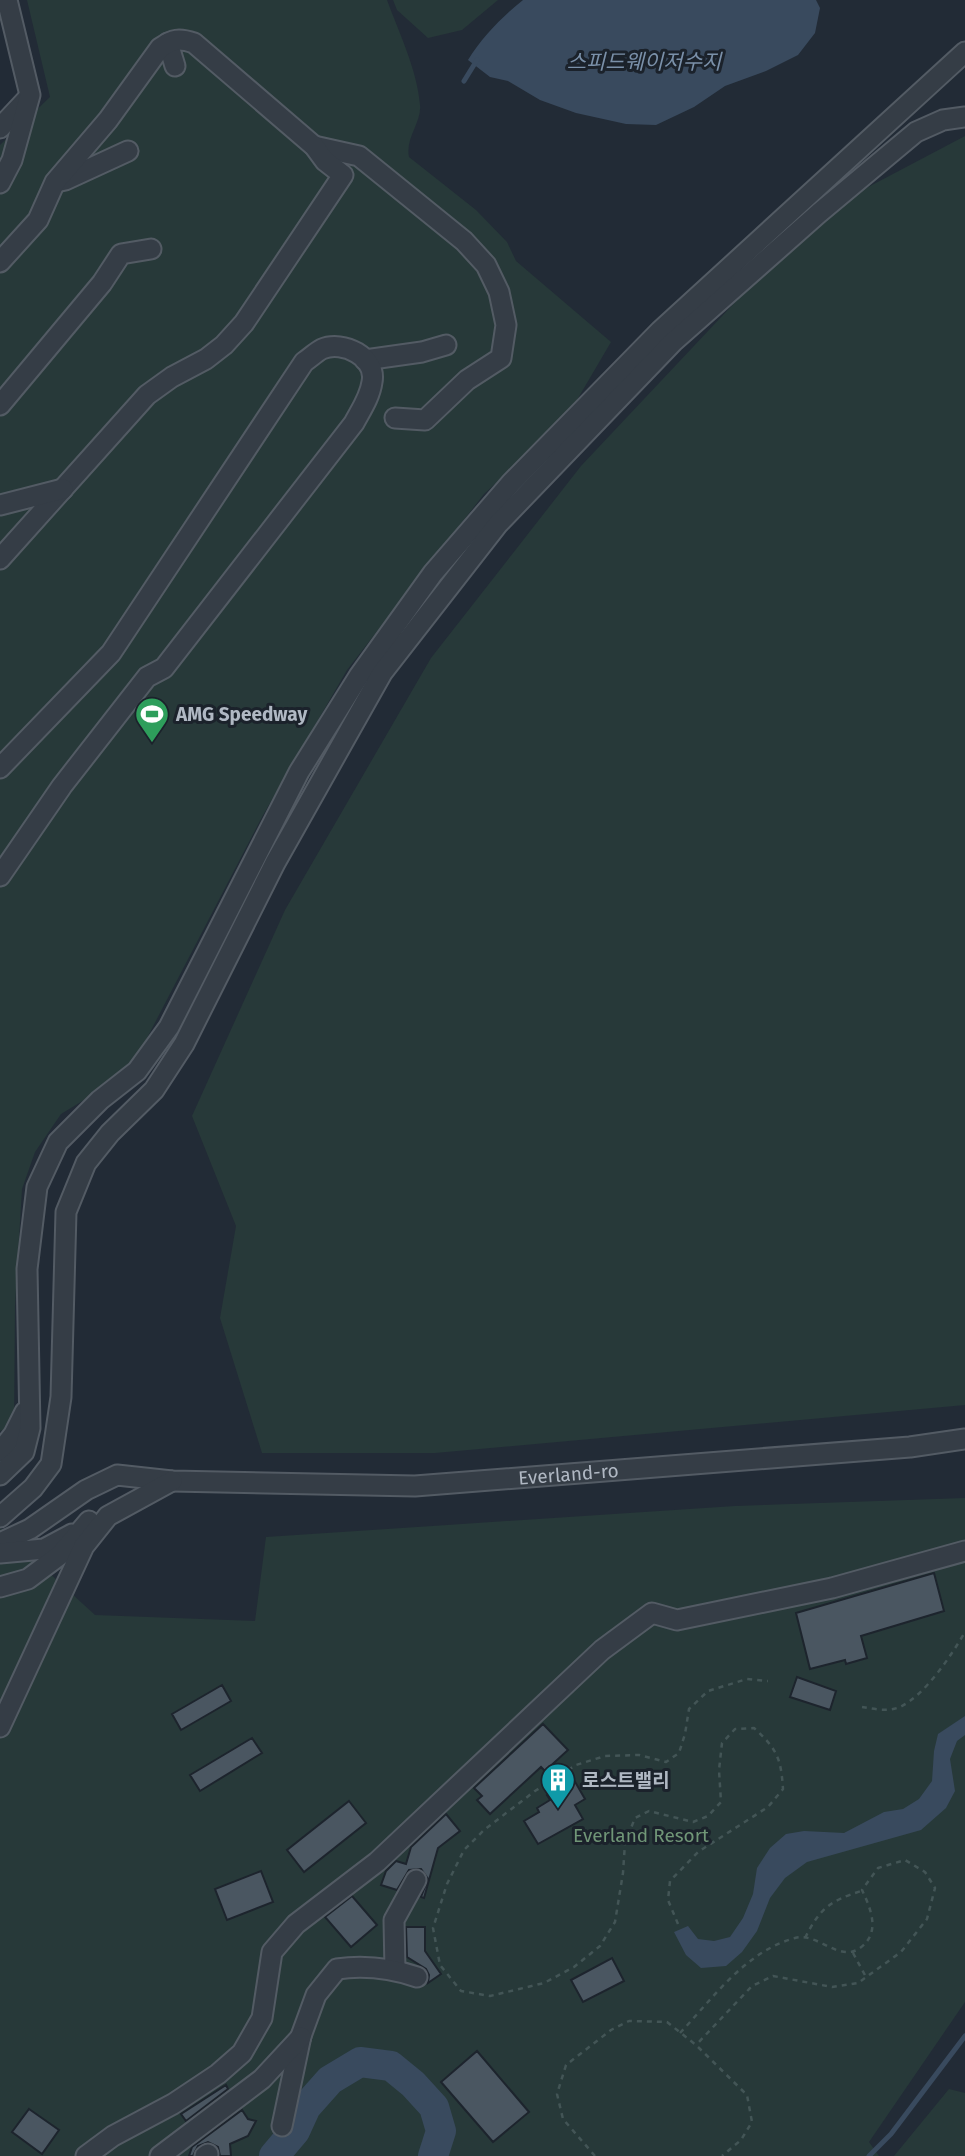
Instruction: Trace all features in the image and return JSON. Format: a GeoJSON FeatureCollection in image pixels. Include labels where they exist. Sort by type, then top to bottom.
{"type":"FeatureCollection","features":[{"type":"Feature","properties":{"kind":"street"},"geometry":{"type":"LineString","coordinates":[[0,183],[12,160],[30,95],[7,0]]}},
{"type":"Feature","properties":{"kind":"street"},"geometry":{"type":"LineString","coordinates":[[0,262],[38,220],[55,182],[108,120],[160,48],[181,38],[194,43],[314,146],[325,161],[343,175],[244,323],[224,345],[206,359],[172,377],[147,396],[0,559]]}},
{"type":"Feature","properties":{"kind":"street"},"geometry":{"type":"LineString","coordinates":[[168,43],[175,66]]}},
{"type":"Feature","properties":{"kind":"street"},"geometry":{"type":"LineString","coordinates":[[0,1475],[24,1452],[30,1428],[27,1269],[37,1187],[58,1142],[100,1100],[137,1071],[169,1027],[299,772],[359,676],[433,573],[511,483],[660,331],[965,52]]}},
{"type":"Feature","properties":{"kind":"street"},"geometry":{"type":"LineString","coordinates":[[0,128],[30,95]]}},
{"type":"Feature","properties":{"kind":"street"},"geometry":{"type":"LineString","coordinates":[[0,1517],[33,1488],[51,1464],[61,1397],[66,1212],[86,1163],[110,1133],[155,1090],[184,1044],[275,863],[382,673],[498,524],[673,342],[819,213],[916,132],[943,120],[965,117]]}},
{"type":"Feature","properties":{"kind":"street"},"geometry":{"type":"LineString","coordinates":[[314,146],[359,156],[464,241],[486,265],[499,292],[506,325],[501,358],[467,380],[425,420],[395,418]]}},
{"type":"Feature","properties":{"kind":"street"},"geometry":{"type":"LineString","coordinates":[[55,182],[128,151]]}},
{"type":"Feature","properties":{"kind":"street"},"geometry":{"type":"LineString","coordinates":[[0,405],[102,284],[121,254],[151,249]]}},
{"type":"Feature","properties":{"kind":"street"},"geometry":{"type":"LineString","coordinates":[[365,360],[422,352],[446,345]]}},
{"type":"Feature","properties":{"kind":"street"},"geometry":{"type":"LineString","coordinates":[[0,768],[111,653],[304,362],[323,348],[344,346],[358,353],[370,366],[373,380],[368,399],[354,423],[164,668],[147,677],[62,786],[0,876]]}},
{"type":"Feature","properties":{"kind":"street"},"geometry":{"type":"LineString","coordinates":[[0,505],[64,489]]}},
{"type":"Feature","properties":{"kind":"street"},"geometry":{"type":"LineString","coordinates":[[0,1452],[14,1434],[28,1405]]}},
{"type":"Feature","properties":{"kind":"street","name":"Everland-ro"},"geometry":{"type":"LineString","coordinates":[[172,1481],[415,1486],[910,1447],[965,1439]]}},
{"type":"Feature","properties":{"kind":"street"},"geometry":{"type":"LineString","coordinates":[[0,1543],[30,1529],[86,1490],[117,1475],[172,1481]]}},
{"type":"Feature","properties":{"kind":"street"},"geometry":{"type":"LineString","coordinates":[[0,1553],[44,1549],[172,1481]]}},
{"type":"Feature","properties":{"kind":"street"},"geometry":{"type":"LineString","coordinates":[[0,1587],[28,1579],[60,1555],[103,1505],[133,1488],[172,1481]]}},
{"type":"Feature","properties":{"kind":"street"},"geometry":{"type":"LineString","coordinates":[[0,1727],[84,1546],[108,1516]]}},
{"type":"Feature","properties":{"kind":"street"},"geometry":{"type":"LineString","coordinates":[[86,2156],[113,2136],[173,2104],[218,2074],[242,2053],[262,2018],[272,1952],[296,1924],[377,1862],[602,1650],[652,1613],[677,1620],[832,1588],[965,1551]]}},
{"type":"Feature","properties":{"kind":"street"},"geometry":{"type":"LineString","coordinates":[[395,1970],[394,1920],[416,1880]]}},
{"type":"Feature","properties":{"kind":"street"},"geometry":{"type":"LineString","coordinates":[[282,2126],[301,2036],[316,1995],[337,1969],[361,1966],[395,1970],[417,1977]]}},
{"type":"Feature","properties":{"kind":"street"},"geometry":{"type":"LineString","coordinates":[[160,2156],[262,2079],[301,2036]]}},
{"type":"Feature","properties":{"kind":"path"},"geometry":{"type":"LineString","coordinates":[[862,1707],[878,1710],[900,1707],[936,1677],[965,1632]]}},
{"type":"Feature","properties":{"kind":"path"},"geometry":{"type":"LineString","coordinates":[[678,1924],[668,1900],[670,1881],[698,1852],[768,1807],[783,1789],[782,1771],[773,1745],[754,1728],[735,1730],[722,1743],[719,1770],[721,1802],[708,1816],[693,1822],[649,1811],[635,1818],[625,1843],[615,1922],[600,1946],[574,1967],[544,1983],[490,1996],[461,1991],[440,1965],[432,1928],[447,1884],[464,1850],[484,1830],[535,1791],[576,1765],[605,1756],[639,1755],[666,1762],[679,1753],[689,1709],[708,1691],[747,1679],[768,1681]]}},
{"type":"Feature","properties":{"kind":"path"},"geometry":{"type":"LineString","coordinates":[[695,2045],[752,1986],[773,1976],[832,1987],[858,1983],[901,1952],[927,1919],[935,1888],[925,1872],[905,1860],[878,1868],[862,1890],[835,1900],[814,1920],[805,1938]]}},
{"type":"Feature","properties":{"kind":"path"},"geometry":{"type":"LineString","coordinates":[[680,2033],[738,1972],[761,1952],[797,1937],[817,1939],[838,1951],[853,1953],[863,1946],[874,1924],[871,1908],[862,1890]]}},
{"type":"Feature","properties":{"kind":"path"},"geometry":{"type":"LineString","coordinates":[[853,1953],[866,1977]]}},
{"type":"Feature","properties":{"kind":"path"},"geometry":{"type":"LineString","coordinates":[[595,2156],[563,2119],[557,2094],[566,2065],[611,2030],[629,2021],[667,2022],[747,2095],[752,2122],[741,2140],[722,2156]]}},
{"type":"Feature","properties":{"kind":"green space","name":"AMG Speedway"},"geometry":{"type":"Polygon","coordinates":[[[27,0],[387,0],[407,51],[420,105],[419,118],[409,143],[409,157],[476,210],[507,242],[516,261],[611,342],[567,417],[484,494],[347,670],[262,817],[135,1061],[89,1097],[61,1114],[35,1152],[22,1189],[15,1306],[14,1426],[0,1431],[0,145],[50,97],[27,0]]]}},
{"type":"Feature","properties":{"kind":"green space"},"geometry":{"type":"Polygon","coordinates":[[[393,0],[498,0],[462,30],[428,38],[397,10],[393,0]]]}},
{"type":"Feature","properties":{"kind":"green space"},"geometry":{"type":"Polygon","coordinates":[[[965,136],[965,1405],[435,1453],[262,1453],[220,1318],[236,1226],[192,1116],[285,910],[431,658],[581,466],[819,213],[965,136]]]}},
{"type":"Feature","properties":{"kind":"green space","name":"Everland Resort"},"geometry":{"type":"Polygon","coordinates":[[[965,1498],[965,2002],[869,2142],[879,2156],[0,2156],[0,1528],[95,1615],[255,1621],[266,1537],[735,1506],[965,1498]]]}},
{"type":"Feature","properties":{"kind":"green space"},"geometry":{"type":"Polygon","coordinates":[[[949,2089],[965,2093],[965,2156],[894,2156],[949,2089]]]}},
{"type":"Feature","properties":{"kind":"water","name":"스피드웨이저수지"},"geometry":{"type":"Polygon","coordinates":[[[523,0],[816,0],[820,8],[815,33],[798,55],[766,71],[725,86],[694,107],[656,125],[626,124],[576,113],[540,100],[508,81],[490,77],[468,60],[493,27],[523,0]]]}},
{"type":"Feature","properties":{"kind":"water"},"geometry":{"type":"Polygon","coordinates":[[[965,1716],[965,1735],[957,1741],[950,1759],[955,1791],[946,1808],[921,1830],[807,1862],[785,1878],[770,1898],[757,1931],[742,1952],[726,1966],[701,1968],[686,1955],[674,1932],[688,1926],[698,1939],[714,1941],[730,1937],[743,1918],[753,1894],[757,1868],[770,1848],[786,1834],[804,1831],[844,1833],[884,1812],[903,1809],[919,1799],[932,1781],[938,1734],[965,1716]]]}},
{"type":"Feature","properties":{"kind":"building"},"geometry":{"type":"Polygon","coordinates":[[[934,1573],[944,1611],[861,1636],[867,1658],[846,1664],[845,1660],[810,1669],[796,1613],[934,1573]]]}},
{"type":"Feature","properties":{"kind":"building"},"geometry":{"type":"Polygon","coordinates":[[[797,1677],[836,1691],[830,1710],[790,1697],[797,1677]]]}},
{"type":"Feature","properties":{"kind":"building"},"geometry":{"type":"Polygon","coordinates":[[[222,1685],[231,1701],[181,1730],[172,1714],[222,1685]]]}},
{"type":"Feature","properties":{"kind":"building"},"geometry":{"type":"Polygon","coordinates":[[[543,1724],[568,1750],[545,1771],[541,1767],[490,1814],[477,1800],[482,1796],[474,1788],[543,1724]]]}},
{"type":"Feature","properties":{"kind":"building"},"geometry":{"type":"Polygon","coordinates":[[[252,1738],[262,1753],[200,1791],[190,1775],[252,1738]]]}},
{"type":"Feature","properties":{"kind":"building","name":"로스트밸리"},"geometry":{"type":"Polygon","coordinates":[[[574,1780],[585,1799],[575,1805],[583,1819],[538,1844],[524,1821],[539,1812],[537,1808],[550,1800],[547,1795],[574,1780]]]}},
{"type":"Feature","properties":{"kind":"building"},"geometry":{"type":"Polygon","coordinates":[[[349,1801],[366,1823],[304,1872],[287,1850],[349,1801]]]}},
{"type":"Feature","properties":{"kind":"building"},"geometry":{"type":"Polygon","coordinates":[[[446,1814],[460,1831],[438,1848],[424,1898],[421,1897],[428,1879],[421,1869],[409,1870],[397,1890],[381,1885],[386,1871],[396,1861],[406,1864],[411,1847],[446,1814]]]}},
{"type":"Feature","properties":{"kind":"building"},"geometry":{"type":"Polygon","coordinates":[[[261,1871],[273,1902],[227,1920],[215,1889],[261,1871]]]}},
{"type":"Feature","properties":{"kind":"building"},"geometry":{"type":"Polygon","coordinates":[[[352,1896],[377,1925],[351,1947],[325,1917],[352,1896]]]}},
{"type":"Feature","properties":{"kind":"building"},"geometry":{"type":"Polygon","coordinates":[[[406,1927],[425,1927],[425,1951],[441,1974],[428,1983],[429,1975],[426,1969],[407,1957],[406,1927]]]}},
{"type":"Feature","properties":{"kind":"building"},"geometry":{"type":"Polygon","coordinates":[[[612,1958],[624,1981],[583,2002],[571,1980],[612,1958]]]}},
{"type":"Feature","properties":{"kind":"building"},"geometry":{"type":"Polygon","coordinates":[[[477,2051],[529,2112],[493,2142],[441,2082],[477,2051]]]}},
{"type":"Feature","properties":{"kind":"building"},"geometry":{"type":"Polygon","coordinates":[[[226,2085],[228,2089],[186,2121],[181,2114],[226,2085]]]}},
{"type":"Feature","properties":{"kind":"building"},"geometry":{"type":"Polygon","coordinates":[[[29,2109],[59,2130],[42,2154],[12,2132],[29,2109]]]}},
{"type":"Feature","properties":{"kind":"building"},"geometry":{"type":"Polygon","coordinates":[[[242,2110],[248,2119],[256,2121],[248,2136],[230,2144],[231,2156],[220,2156],[218,2147],[208,2142],[198,2146],[193,2156],[189,2156],[192,2147],[242,2110]]]}},
{"type":"Feature","properties":{"kind":"waterway"},"geometry":{"type":"LineString","coordinates":[[464,81],[477,60]]}},
{"type":"Feature","properties":{"kind":"waterway"},"geometry":{"type":"LineString","coordinates":[[869,2156],[891,2134],[965,2036]]}},
{"type":"Feature","properties":{"kind":"waterway"},"geometry":{"type":"LineString","coordinates":[[274,2156],[295,2131],[306,2107],[330,2080],[360,2062],[391,2066],[413,2084],[434,2107],[441,2131],[433,2156]]}},
{"type":"Feature","properties":{"kind":"place","name":"AMG Speedway"},"geometry":{"type":"Point","coordinates":[152,744]}},
{"type":"Feature","properties":{"kind":"place","name":"로스트밸리"},"geometry":{"type":"Point","coordinates":[558,1810]}}]}
